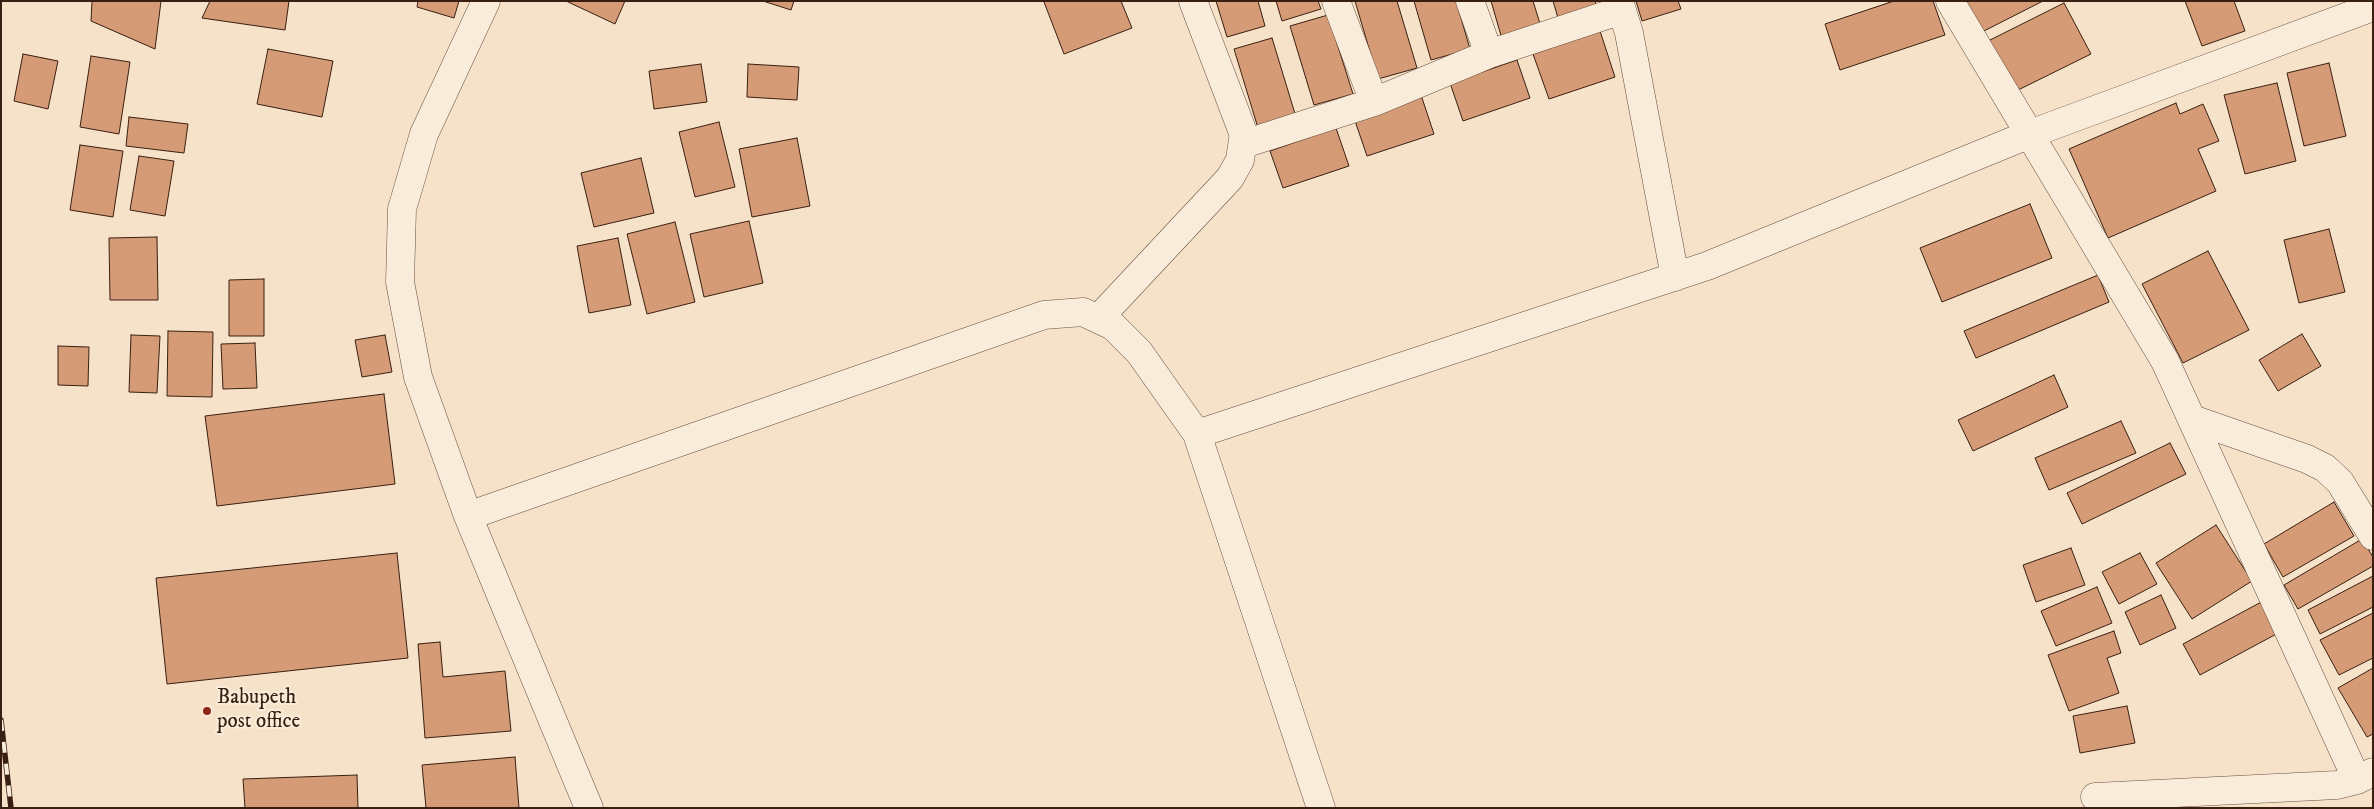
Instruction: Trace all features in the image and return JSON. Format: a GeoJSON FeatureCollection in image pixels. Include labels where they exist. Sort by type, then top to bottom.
{"type":"FeatureCollection","features":[{"type":"Feature","properties":{"kind":"street"},"geometry":{"type":"LineString","coordinates":[[486,1],[424,134],[402,209],[400,282],[418,377],[468,516],[569,754],[589,808]]}},
{"type":"Feature","properties":{"kind":"street"},"geometry":{"type":"LineString","coordinates":[[1193,1],[1247,142]]}},
{"type":"Feature","properties":{"kind":"street"},"geometry":{"type":"LineString","coordinates":[[1336,1],[1374,102]]}},
{"type":"Feature","properties":{"kind":"street"},"geometry":{"type":"LineString","coordinates":[[1470,1],[1488,54]]}},
{"type":"Feature","properties":{"kind":"street"},"geometry":{"type":"LineString","coordinates":[[1950,1],[2165,361],[2368,776],[2333,797],[2095,797]]}},
{"type":"Feature","properties":{"kind":"street"},"geometry":{"type":"LineString","coordinates":[[1197,434],[1707,266],[2030,134],[2373,7],[2368,1]]}},
{"type":"Feature","properties":{"kind":"street"},"geometry":{"type":"LineString","coordinates":[[1098,319],[1230,178],[1240,160],[1243,139],[1247,142],[1374,102],[1488,54],[1620,6],[1629,33],[1675,276]]}},
{"type":"Feature","properties":{"kind":"street"},"geometry":{"type":"LineString","coordinates":[[468,516],[1044,315],[1083,312],[1112,326],[1139,352],[1197,434],[1321,808]]}},
{"type":"Feature","properties":{"kind":"street"},"geometry":{"type":"LineString","coordinates":[[2192,419],[2307,459],[2326,468],[2340,482],[2373,536]]}},
{"type":"Feature","properties":{"kind":"building"},"geometry":{"type":"Polygon","coordinates":[[[92,1],[161,1],[155,49],[91,21],[92,1]]]}},
{"type":"Feature","properties":{"kind":"building"},"geometry":{"type":"Polygon","coordinates":[[[210,1],[289,1],[285,30],[202,18],[210,1]]]}},
{"type":"Feature","properties":{"kind":"building"},"geometry":{"type":"Polygon","coordinates":[[[418,1],[459,1],[454,18],[417,7],[418,1]]]}},
{"type":"Feature","properties":{"kind":"building"},"geometry":{"type":"Polygon","coordinates":[[[566,1],[625,1],[615,24],[566,1]]]}},
{"type":"Feature","properties":{"kind":"building"},"geometry":{"type":"Polygon","coordinates":[[[763,1],[794,1],[791,10],[763,1]]]}},
{"type":"Feature","properties":{"kind":"building"},"geometry":{"type":"Polygon","coordinates":[[[1121,1],[1132,28],[1064,54],[1044,2],[1121,1]]]}},
{"type":"Feature","properties":{"kind":"building"},"geometry":{"type":"Polygon","coordinates":[[[1216,1],[1258,1],[1265,26],[1227,37],[1216,1]]]}},
{"type":"Feature","properties":{"kind":"building"},"geometry":{"type":"Polygon","coordinates":[[[1276,1],[1318,1],[1321,9],[1282,21],[1276,1]]]}},
{"type":"Feature","properties":{"kind":"building"},"geometry":{"type":"Polygon","coordinates":[[[1355,1],[1397,1],[1417,68],[1378,79],[1355,1]]]}},
{"type":"Feature","properties":{"kind":"building"},"geometry":{"type":"Polygon","coordinates":[[[1414,1],[1456,1],[1470,49],[1431,60],[1414,1]]]}},
{"type":"Feature","properties":{"kind":"building"},"geometry":{"type":"Polygon","coordinates":[[[1491,1],[1533,1],[1541,27],[1502,39],[1491,1]]]}},
{"type":"Feature","properties":{"kind":"building"},"geometry":{"type":"Polygon","coordinates":[[[1553,1],[1595,1],[1597,7],[1558,18],[1553,1]]]}},
{"type":"Feature","properties":{"kind":"building"},"geometry":{"type":"Polygon","coordinates":[[[1636,1],[1678,1],[1681,9],[1642,21],[1636,1]]]}},
{"type":"Feature","properties":{"kind":"building"},"geometry":{"type":"Polygon","coordinates":[[[1894,1],[1933,1],[1945,35],[1840,70],[1825,24],[1894,1]]]}},
{"type":"Feature","properties":{"kind":"building"},"geometry":{"type":"Polygon","coordinates":[[[1964,1],[2043,1],[1980,33],[1964,1]]]}},
{"type":"Feature","properties":{"kind":"building"},"geometry":{"type":"Polygon","coordinates":[[[2185,1],[2234,1],[2245,31],[2202,46],[2185,1]]]}},
{"type":"Feature","properties":{"kind":"building"},"geometry":{"type":"Polygon","coordinates":[[[2064,3],[2091,54],[2012,93],[1986,42],[2064,3]]]}},
{"type":"Feature","properties":{"kind":"building"},"geometry":{"type":"Polygon","coordinates":[[[1328,15],[1353,94],[1314,105],[1290,26],[1328,15]]]}},
{"type":"Feature","properties":{"kind":"building"},"geometry":{"type":"Polygon","coordinates":[[[1600,31],[1615,77],[1549,99],[1533,54],[1600,31]]]}},
{"type":"Feature","properties":{"kind":"building"},"geometry":{"type":"Polygon","coordinates":[[[1272,38],[1296,117],[1258,128],[1234,49],[1272,38]]]}},
{"type":"Feature","properties":{"kind":"building"},"geometry":{"type":"Polygon","coordinates":[[[268,49],[333,61],[322,117],[257,104],[268,49]]]}},
{"type":"Feature","properties":{"kind":"building"},"geometry":{"type":"Polygon","coordinates":[[[23,54],[58,61],[48,109],[14,101],[23,54]]]}},
{"type":"Feature","properties":{"kind":"building"},"geometry":{"type":"Polygon","coordinates":[[[91,56],[130,62],[119,134],[80,127],[91,56]]]}},
{"type":"Feature","properties":{"kind":"building"},"geometry":{"type":"Polygon","coordinates":[[[1517,60],[1530,98],[1463,121],[1450,83],[1517,60]]]}},
{"type":"Feature","properties":{"kind":"building"},"geometry":{"type":"Polygon","coordinates":[[[2329,63],[2346,136],[2304,146],[2287,73],[2329,63]]]}},
{"type":"Feature","properties":{"kind":"building"},"geometry":{"type":"Polygon","coordinates":[[[701,64],[707,102],[654,109],[649,71],[701,64]]]}},
{"type":"Feature","properties":{"kind":"building"},"geometry":{"type":"Polygon","coordinates":[[[748,64],[799,67],[797,100],[747,97],[748,64]]]}},
{"type":"Feature","properties":{"kind":"building"},"geometry":{"type":"Polygon","coordinates":[[[2277,83],[2296,161],[2245,174],[2224,95],[2277,83]]]}},
{"type":"Feature","properties":{"kind":"building"},"geometry":{"type":"Polygon","coordinates":[[[1421,95],[1434,134],[1367,156],[1354,118],[1421,95]]]}},
{"type":"Feature","properties":{"kind":"building"},"geometry":{"type":"Polygon","coordinates":[[[2176,103],[2180,114],[2203,104],[2219,141],[2198,149],[2216,191],[2108,238],[2069,149],[2176,103]]]}},
{"type":"Feature","properties":{"kind":"building"},"geometry":{"type":"Polygon","coordinates":[[[129,117],[188,124],[184,153],[126,146],[129,117]]]}},
{"type":"Feature","properties":{"kind":"building"},"geometry":{"type":"Polygon","coordinates":[[[719,122],[735,187],[695,197],[679,132],[719,122]]]}},
{"type":"Feature","properties":{"kind":"building"},"geometry":{"type":"Polygon","coordinates":[[[1336,128],[1349,166],[1283,188],[1270,151],[1336,128]]]}},
{"type":"Feature","properties":{"kind":"building"},"geometry":{"type":"Polygon","coordinates":[[[797,138],[810,206],[752,217],[739,149],[797,138]]]}},
{"type":"Feature","properties":{"kind":"building"},"geometry":{"type":"Polygon","coordinates":[[[80,145],[123,151],[113,217],[70,210],[80,145]]]}},
{"type":"Feature","properties":{"kind":"building"},"geometry":{"type":"Polygon","coordinates":[[[139,156],[174,161],[165,216],[130,210],[139,156]]]}},
{"type":"Feature","properties":{"kind":"building"},"geometry":{"type":"Polygon","coordinates":[[[641,158],[654,213],[594,227],[581,173],[641,158]]]}},
{"type":"Feature","properties":{"kind":"building"},"geometry":{"type":"Polygon","coordinates":[[[2030,204],[2052,258],[1942,302],[1920,248],[2030,204]]]}},
{"type":"Feature","properties":{"kind":"building"},"geometry":{"type":"Polygon","coordinates":[[[749,221],[763,283],[704,297],[690,234],[749,221]]]}},
{"type":"Feature","properties":{"kind":"building"},"geometry":{"type":"Polygon","coordinates":[[[675,222],[695,302],[647,314],[627,234],[675,222]]]}},
{"type":"Feature","properties":{"kind":"building"},"geometry":{"type":"Polygon","coordinates":[[[2329,229],[2345,292],[2299,303],[2284,240],[2329,229]]]}},
{"type":"Feature","properties":{"kind":"building"},"geometry":{"type":"Polygon","coordinates":[[[157,237],[158,300],[110,300],[109,238],[157,237]]]}},
{"type":"Feature","properties":{"kind":"building"},"geometry":{"type":"Polygon","coordinates":[[[618,238],[631,305],[589,313],[577,246],[618,238]]]}},
{"type":"Feature","properties":{"kind":"building"},"geometry":{"type":"Polygon","coordinates":[[[2208,251],[2249,330],[2183,363],[2142,284],[2208,251]]]}},
{"type":"Feature","properties":{"kind":"building"},"geometry":{"type":"Polygon","coordinates":[[[2098,275],[2109,302],[1976,358],[1964,331],[2098,275]]]}},
{"type":"Feature","properties":{"kind":"building"},"geometry":{"type":"Polygon","coordinates":[[[264,279],[264,336],[229,336],[229,280],[264,279]]]}},
{"type":"Feature","properties":{"kind":"building"},"geometry":{"type":"Polygon","coordinates":[[[168,331],[213,332],[212,397],[167,396],[168,331]]]}},
{"type":"Feature","properties":{"kind":"building"},"geometry":{"type":"Polygon","coordinates":[[[2302,334],[2321,366],[2278,391],[2259,360],[2302,334]]]}},
{"type":"Feature","properties":{"kind":"building"},"geometry":{"type":"Polygon","coordinates":[[[131,335],[160,336],[157,393],[129,392],[131,335]]]}},
{"type":"Feature","properties":{"kind":"building"},"geometry":{"type":"Polygon","coordinates":[[[385,335],[392,372],[362,377],[355,340],[385,335]]]}},
{"type":"Feature","properties":{"kind":"building"},"geometry":{"type":"Polygon","coordinates":[[[255,343],[257,388],[223,389],[221,344],[255,343]]]}},
{"type":"Feature","properties":{"kind":"building"},"geometry":{"type":"Polygon","coordinates":[[[58,346],[89,347],[88,386],[58,385],[58,346]]]}},
{"type":"Feature","properties":{"kind":"building"},"geometry":{"type":"Polygon","coordinates":[[[2054,375],[2068,407],[1973,451],[1958,420],[2054,375]]]}},
{"type":"Feature","properties":{"kind":"building"},"geometry":{"type":"Polygon","coordinates":[[[384,394],[395,484],[217,506],[205,416],[384,394]]]}},
{"type":"Feature","properties":{"kind":"building"},"geometry":{"type":"Polygon","coordinates":[[[2121,421],[2136,453],[2049,490],[2035,458],[2121,421]]]}},
{"type":"Feature","properties":{"kind":"building"},"geometry":{"type":"Polygon","coordinates":[[[2170,443],[2186,474],[2082,524],[2067,493],[2170,443]]]}},
{"type":"Feature","properties":{"kind":"building"},"geometry":{"type":"Polygon","coordinates":[[[2334,502],[2354,536],[2283,577],[2264,544],[2334,502]]]}},
{"type":"Feature","properties":{"kind":"building"},"geometry":{"type":"Polygon","coordinates":[[[2216,525],[2252,581],[2192,619],[2156,563],[2216,525]]]}},
{"type":"Feature","properties":{"kind":"building"},"geometry":{"type":"Polygon","coordinates":[[[2362,539],[2373,557],[2373,566],[2298,609],[2284,585],[2362,539]]]}},
{"type":"Feature","properties":{"kind":"building"},"geometry":{"type":"Polygon","coordinates":[[[2071,548],[2085,585],[2036,602],[2023,565],[2071,548]]]}},
{"type":"Feature","properties":{"kind":"building"},"geometry":{"type":"Polygon","coordinates":[[[397,553],[408,658],[167,684],[156,578],[397,553]]]}},
{"type":"Feature","properties":{"kind":"building"},"geometry":{"type":"Polygon","coordinates":[[[2140,553],[2157,584],[2119,604],[2102,572],[2140,553]]]}},
{"type":"Feature","properties":{"kind":"building"},"geometry":{"type":"Polygon","coordinates":[[[2373,576],[2373,607],[2320,634],[2308,610],[2373,576]]]}},
{"type":"Feature","properties":{"kind":"building"},"geometry":{"type":"Polygon","coordinates":[[[2097,587],[2112,623],[2056,646],[2041,611],[2097,587]]]}},
{"type":"Feature","properties":{"kind":"building"},"geometry":{"type":"Polygon","coordinates":[[[2161,595],[2176,628],[2140,645],[2125,612],[2161,595]]]}},
{"type":"Feature","properties":{"kind":"building"},"geometry":{"type":"Polygon","coordinates":[[[2265,600],[2282,631],[2200,675],[2183,644],[2265,600]]]}},
{"type":"Feature","properties":{"kind":"building"},"geometry":{"type":"Polygon","coordinates":[[[2373,613],[2373,658],[2339,675],[2320,640],[2373,613]]]}},
{"type":"Feature","properties":{"kind":"building"},"geometry":{"type":"Polygon","coordinates":[[[2114,631],[2121,653],[2107,658],[2119,693],[2069,711],[2048,655],[2114,631]]]}},
{"type":"Feature","properties":{"kind":"building"},"geometry":{"type":"Polygon","coordinates":[[[440,642],[443,677],[505,671],[511,731],[425,738],[418,644],[440,642]]]}},
{"type":"Feature","properties":{"kind":"building"},"geometry":{"type":"Polygon","coordinates":[[[2373,668],[2373,734],[2367,737],[2338,688],[2373,668]]]}},
{"type":"Feature","properties":{"kind":"building"},"geometry":{"type":"Polygon","coordinates":[[[2127,706],[2135,743],[2080,753],[2073,716],[2127,706]]]}},
{"type":"Feature","properties":{"kind":"building"},"geometry":{"type":"Polygon","coordinates":[[[515,757],[519,808],[426,808],[422,765],[515,757]]]}},
{"type":"Feature","properties":{"kind":"building"},"geometry":{"type":"Polygon","coordinates":[[[357,775],[358,808],[245,808],[243,779],[357,775]]]}},
{"type":"Feature","properties":{"kind":"railway"},"geometry":{"type":"LineString","coordinates":[[1,720],[11,808]]}},
{"type":"Feature","properties":{"kind":"place","name":"Babupeth post office"},"geometry":{"type":"Point","coordinates":[207,711]}}]}
